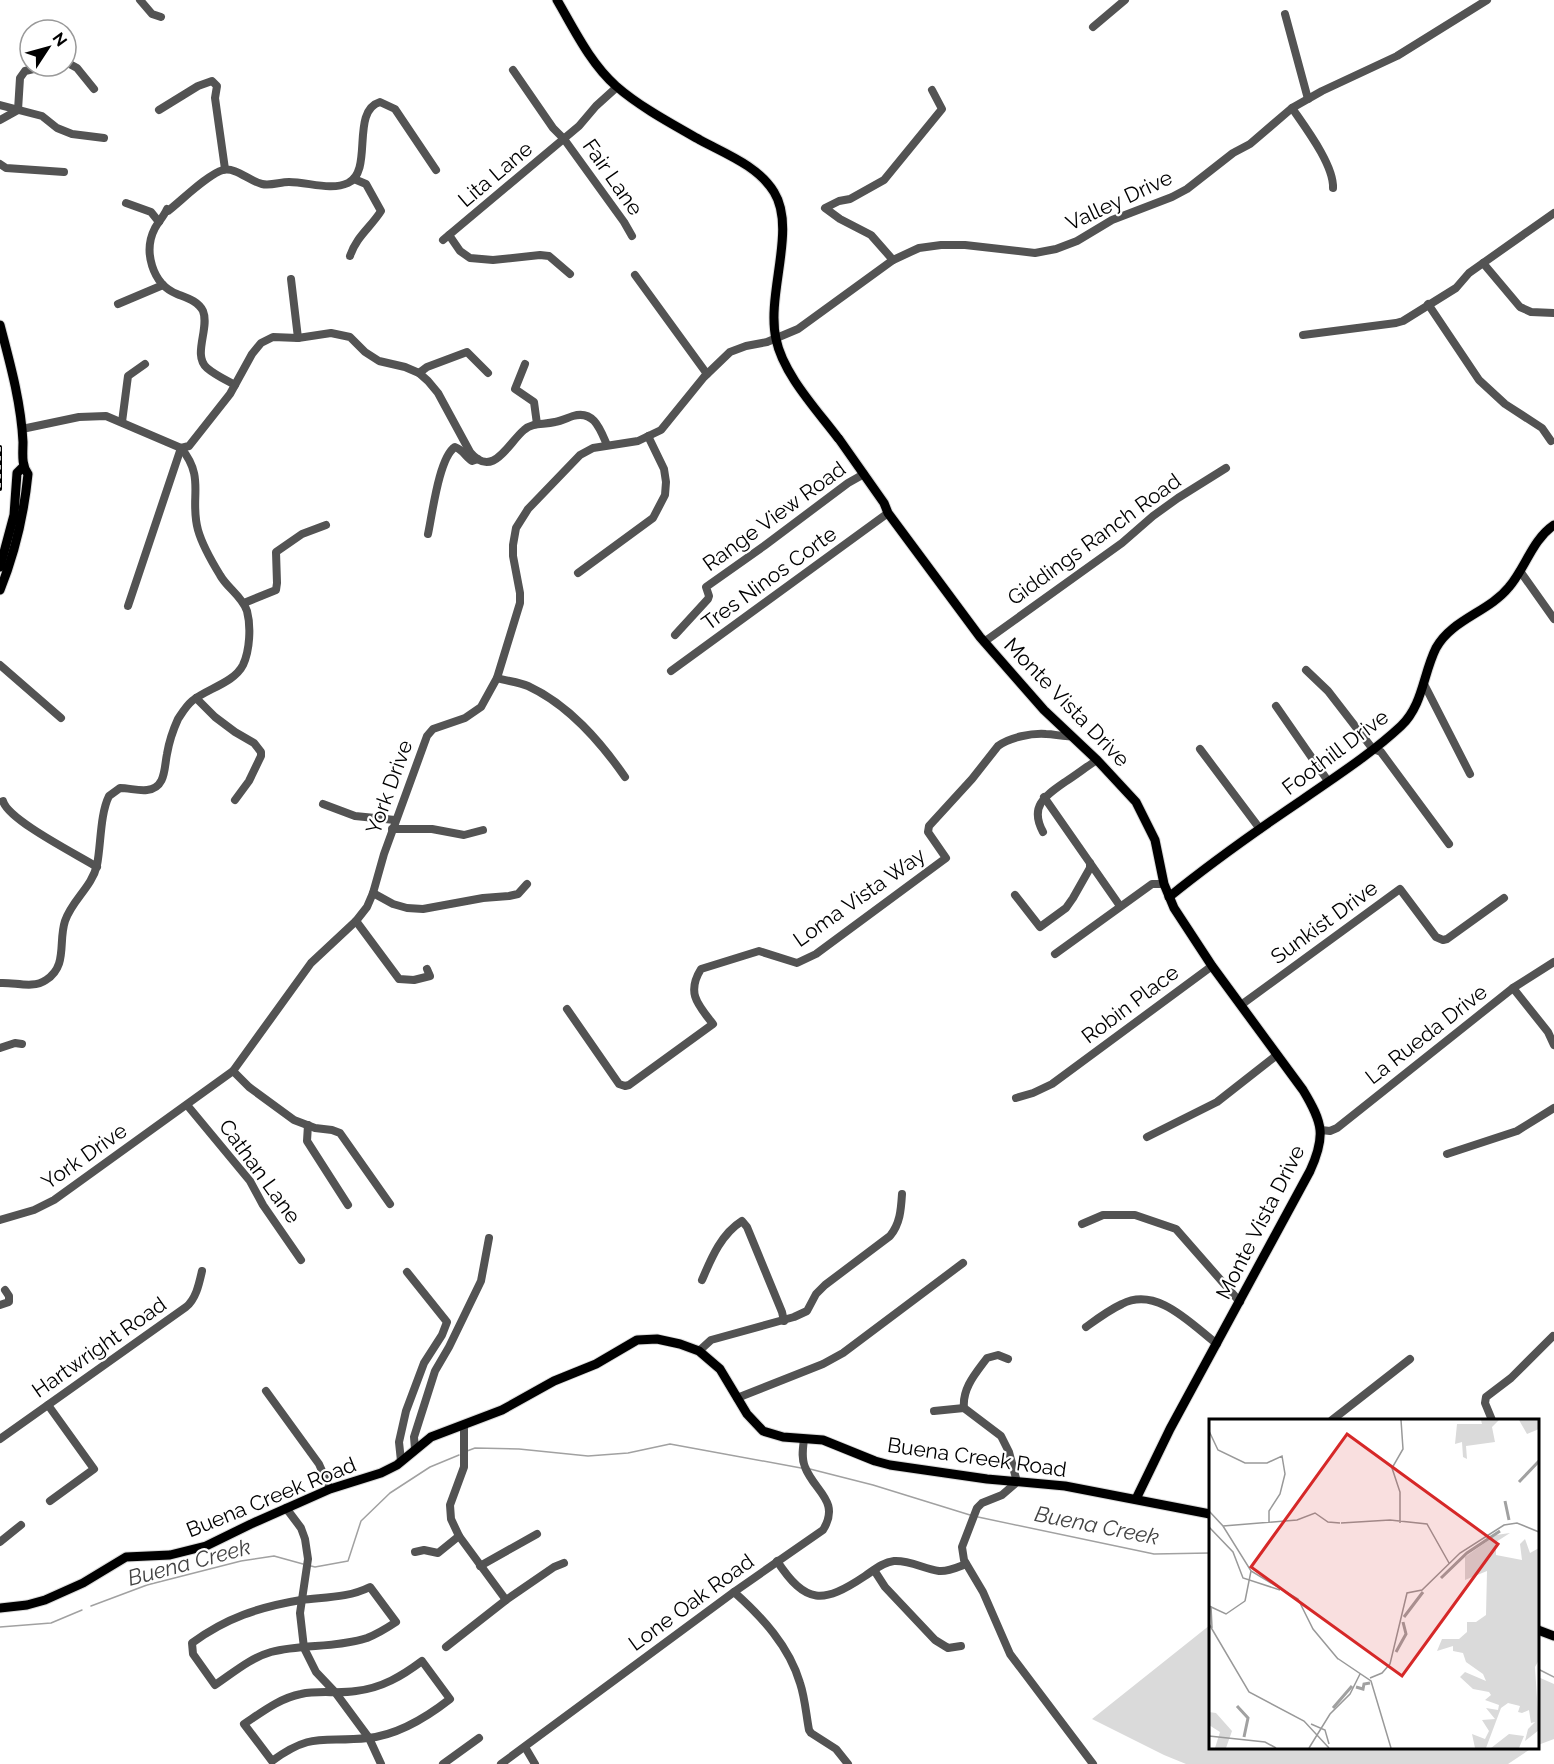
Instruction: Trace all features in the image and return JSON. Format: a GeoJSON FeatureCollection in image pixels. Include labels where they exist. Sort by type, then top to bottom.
{"type":"FeatureCollection","features":[{"type":"Feature","properties":{"kind":"main road","name":"Monte Vista Drive"},"geometry":{"type":"LineString","coordinates":[[557,0],[589,53],[617,87],[642,105],[754,170],[772,189],[778,199],[783,217],[782,244],[773,302],[775,337],[781,357],[792,376],[864,474],[884,503],[888,513],[984,642],[1044,710],[1128,791],[1144,815],[1155,840],[1169,897],[1212,966],[1304,1090],[1315,1110],[1321,1130],[1320,1150],[1170,1429],[1136,1499]]}},
{"type":"Feature","properties":{"kind":"main road"},"geometry":{"type":"LineString","coordinates":[[0,325],[16,389],[22,429],[23,467],[27,474],[17,541],[0,590]]}},
{"type":"Feature","properties":{"kind":"main road"},"geometry":{"type":"LineString","coordinates":[[0,567],[14,515],[17,473],[23,467]]}},
{"type":"Feature","properties":{"kind":"main road","name":"Foothill Drive"},"geometry":{"type":"LineString","coordinates":[[1169,897],[1401,726],[1412,714],[1420,698],[1436,649],[1450,630],[1508,589],[1536,541],[1554,525]]}},
{"type":"Feature","properties":{"kind":"main road","name":"Buena Creek Road"},"geometry":{"type":"LineString","coordinates":[[0,1608],[45,1600],[83,1582],[126,1557],[170,1555],[206,1546],[286,1508],[381,1473],[401,1461],[431,1437],[502,1410],[554,1381],[596,1364],[637,1340],[657,1339],[699,1351],[720,1369],[751,1419],[763,1431],[774,1436],[823,1440],[890,1465],[1057,1485],[1209,1514]]}},
{"type":"Feature","properties":{"kind":"main road"},"geometry":{"type":"LineString","coordinates":[[1539,1630],[1554,1636]]}},
{"type":"Feature","properties":{"kind":"street"},"geometry":{"type":"LineString","coordinates":[[140,0],[152,15],[161,16]]}},
{"type":"Feature","properties":{"kind":"street"},"geometry":{"type":"LineString","coordinates":[[1093,27],[1125,0]]}},
{"type":"Feature","properties":{"kind":"street","name":"Valley Drive"},"geometry":{"type":"LineString","coordinates":[[775,337],[798,329],[893,260],[919,248],[965,245],[1023,253],[1056,249],[1077,241],[1112,220],[1155,205],[1187,189],[1228,157],[1273,127],[1292,108],[1397,56],[1487,0]]}},
{"type":"Feature","properties":{"kind":"street"},"geometry":{"type":"LineString","coordinates":[[1285,14],[1308,99]]}},
{"type":"Feature","properties":{"kind":"street"},"geometry":{"type":"LineString","coordinates":[[78,69],[94,89]]}},
{"type":"Feature","properties":{"kind":"street","name":"Lita Lane"},"geometry":{"type":"LineString","coordinates":[[513,70],[553,128],[564,139]]}},
{"type":"Feature","properties":{"kind":"street"},"geometry":{"type":"LineString","coordinates":[[18,110],[20,78]]}},
{"type":"Feature","properties":{"kind":"street"},"geometry":{"type":"LineString","coordinates":[[159,110],[198,86],[212,81],[217,86],[215,98],[225,169]]}},
{"type":"Feature","properties":{"kind":"street","name":"Lita Lane"},"geometry":{"type":"LineString","coordinates":[[570,274],[549,256],[493,260],[470,258],[446,237],[579,126],[617,87]]}},
{"type":"Feature","properties":{"kind":"street"},"geometry":{"type":"LineString","coordinates":[[893,260],[871,235],[840,219],[825,208],[839,201],[850,199],[884,180],[942,108],[932,90]]}},
{"type":"Feature","properties":{"kind":"street"},"geometry":{"type":"LineString","coordinates":[[235,385],[206,367],[201,357],[206,321],[201,308],[193,300],[173,292],[158,279],[149,254],[150,240],[167,209],[168,211],[215,174],[225,169],[263,184],[291,182],[337,186],[354,179],[362,153],[365,120],[371,107],[381,102],[394,109],[436,170]]}},
{"type":"Feature","properties":{"kind":"street"},"geometry":{"type":"LineString","coordinates":[[0,105],[42,116],[57,128],[72,134],[104,138]]}},
{"type":"Feature","properties":{"kind":"street"},"geometry":{"type":"LineString","coordinates":[[1292,108],[1326,164],[1334,183],[1333,188]]}},
{"type":"Feature","properties":{"kind":"street"},"geometry":{"type":"LineString","coordinates":[[0,120],[18,110]]}},
{"type":"Feature","properties":{"kind":"street","name":"Fair Lane"},"geometry":{"type":"LineString","coordinates":[[564,139],[632,236]]}},
{"type":"Feature","properties":{"kind":"street"},"geometry":{"type":"LineString","coordinates":[[0,164],[6,168],[64,172]]}},
{"type":"Feature","properties":{"kind":"street"},"geometry":{"type":"LineString","coordinates":[[350,256],[357,240],[376,220],[381,211],[366,184],[354,179]]}},
{"type":"Feature","properties":{"kind":"street"},"geometry":{"type":"LineString","coordinates":[[126,203],[151,212],[159,222]]}},
{"type":"Feature","properties":{"kind":"street"},"geometry":{"type":"LineString","coordinates":[[1303,334],[1403,321],[1456,288],[1468,273],[1554,213]]}},
{"type":"Feature","properties":{"kind":"street"},"geometry":{"type":"LineString","coordinates":[[1483,263],[1520,307],[1531,312],[1554,314]]}},
{"type":"Feature","properties":{"kind":"street"},"geometry":{"type":"LineString","coordinates":[[635,275],[708,374]]}},
{"type":"Feature","properties":{"kind":"street"},"geometry":{"type":"LineString","coordinates":[[291,279],[298,338]]}},
{"type":"Feature","properties":{"kind":"street"},"geometry":{"type":"LineString","coordinates":[[118,304],[163,285]]}},
{"type":"Feature","properties":{"kind":"street"},"geometry":{"type":"LineString","coordinates":[[1428,304],[1479,380],[1505,404],[1542,428],[1551,441]]}},
{"type":"Feature","properties":{"kind":"street"},"geometry":{"type":"LineString","coordinates":[[181,448],[189,446],[235,385],[252,354],[261,343],[273,337],[298,338],[331,333],[350,337],[365,352],[379,361],[419,373],[438,393],[470,452],[478,459],[491,462],[498,458],[525,428],[556,422],[575,415],[586,415],[597,422],[607,445]]}},
{"type":"Feature","properties":{"kind":"street","name":"York Drive"},"geometry":{"type":"LineString","coordinates":[[0,1220],[34,1210],[54,1200],[232,1071],[311,963],[356,921],[367,907],[395,820],[427,736],[433,729],[465,718],[481,706],[497,678],[520,603],[513,545],[516,528],[528,509],[580,455],[593,448],[628,443],[648,436],[667,424],[708,374],[730,352],[767,342],[775,337]]}},
{"type":"Feature","properties":{"kind":"street"},"geometry":{"type":"LineString","coordinates":[[419,373],[428,367],[467,352],[488,373]]}},
{"type":"Feature","properties":{"kind":"street"},"geometry":{"type":"LineString","coordinates":[[122,422],[128,376],[145,363]]}},
{"type":"Feature","properties":{"kind":"street"},"geometry":{"type":"LineString","coordinates":[[525,364],[515,389],[534,402],[537,424]]}},
{"type":"Feature","properties":{"kind":"street"},"geometry":{"type":"LineString","coordinates":[[0,983],[38,984],[47,980],[56,970],[62,958],[63,928],[69,909],[92,880],[97,867],[109,796],[120,788],[147,790],[159,784],[166,771],[167,754],[177,722],[190,702],[241,668],[246,657],[248,640],[247,612],[244,603],[220,576],[199,532],[195,516],[197,492],[195,476],[189,458],[181,448],[106,416],[96,415],[61,420],[22,429]]}},
{"type":"Feature","properties":{"kind":"street"},"geometry":{"type":"LineString","coordinates":[[578,573],[653,518],[665,495],[664,470],[648,436]]}},
{"type":"Feature","properties":{"kind":"street"},"geometry":{"type":"LineString","coordinates":[[428,534],[438,488],[450,451],[455,447],[472,461],[478,459]]}},
{"type":"Feature","properties":{"kind":"street"},"geometry":{"type":"LineString","coordinates":[[128,606],[181,448]]}},
{"type":"Feature","properties":{"kind":"street","name":"Giddings Ranch Road"},"geometry":{"type":"LineString","coordinates":[[984,642],[1122,543],[1170,504],[1226,468]]}},
{"type":"Feature","properties":{"kind":"street","name":"Range View Road"},"geometry":{"type":"LineString","coordinates":[[675,634],[710,596],[706,587],[864,474]]}},
{"type":"Feature","properties":{"kind":"street","name":"Tres Ninos Corte"},"geometry":{"type":"LineString","coordinates":[[672,671],[888,513]]}},
{"type":"Feature","properties":{"kind":"street"},"geometry":{"type":"LineString","coordinates":[[244,603],[276,590],[278,583],[276,552],[302,534],[326,525]]}},
{"type":"Feature","properties":{"kind":"street"},"geometry":{"type":"LineString","coordinates":[[1520,572],[1554,619]]}},
{"type":"Feature","properties":{"kind":"street"},"geometry":{"type":"LineString","coordinates":[[0,665],[61,718]]}},
{"type":"Feature","properties":{"kind":"street"},"geometry":{"type":"LineString","coordinates":[[1306,670],[1328,691],[1372,748],[1381,752],[1449,844]]}},
{"type":"Feature","properties":{"kind":"street"},"geometry":{"type":"LineString","coordinates":[[497,678],[529,687],[571,714],[601,745],[625,777]]}},
{"type":"Feature","properties":{"kind":"street"},"geometry":{"type":"LineString","coordinates":[[1424,684],[1470,774]]}},
{"type":"Feature","properties":{"kind":"street"},"geometry":{"type":"LineString","coordinates":[[196,698],[215,717],[254,743],[261,752],[249,780],[235,800]]}},
{"type":"Feature","properties":{"kind":"street"},"geometry":{"type":"LineString","coordinates":[[1276,706],[1328,781]]}},
{"type":"Feature","properties":{"kind":"street","name":"Loma Vista Way"},"geometry":{"type":"LineString","coordinates":[[567,1009],[619,1084],[629,1085],[713,1024],[697,1002],[693,991],[695,978],[701,969],[759,951],[797,963],[816,954],[946,858],[928,832],[929,826],[998,746],[1004,741],[1037,734],[1071,736]]}},
{"type":"Feature","properties":{"kind":"street"},"geometry":{"type":"LineString","coordinates":[[1200,748],[1260,829]]}},
{"type":"Feature","properties":{"kind":"street"},"geometry":{"type":"LineString","coordinates":[[1043,832],[1038,814],[1044,797],[1097,760]]}},
{"type":"Feature","properties":{"kind":"street"},"geometry":{"type":"LineString","coordinates":[[1044,797],[1089,858],[1120,906]]}},
{"type":"Feature","properties":{"kind":"street"},"geometry":{"type":"LineString","coordinates":[[3,801],[7,810],[21,821],[97,867]]}},
{"type":"Feature","properties":{"kind":"street"},"geometry":{"type":"LineString","coordinates":[[323,804],[368,819],[395,820]]}},
{"type":"Feature","properties":{"kind":"street"},"geometry":{"type":"LineString","coordinates":[[392,829],[432,829],[464,835],[483,830]]}},
{"type":"Feature","properties":{"kind":"street"},"geometry":{"type":"LineString","coordinates":[[1015,896],[1040,927],[1065,908],[1073,898],[1090,868],[1089,858]]}},
{"type":"Feature","properties":{"kind":"street"},"geometry":{"type":"LineString","coordinates":[[373,893],[393,904],[423,909],[519,894],[527,884]]}},
{"type":"Feature","properties":{"kind":"street"},"geometry":{"type":"LineString","coordinates":[[1055,954],[1152,884],[1164,884]]}},
{"type":"Feature","properties":{"kind":"street","name":"Sunkist Drive"},"geometry":{"type":"LineString","coordinates":[[1241,1005],[1400,889],[1436,937],[1443,940],[1504,898]]}},
{"type":"Feature","properties":{"kind":"street"},"geometry":{"type":"LineString","coordinates":[[356,921],[399,979],[414,980],[430,976],[427,969]]}},
{"type":"Feature","properties":{"kind":"street","name":"La Rueda Drive"},"geometry":{"type":"LineString","coordinates":[[1321,1130],[1330,1131],[1337,1128],[1513,988],[1554,962]]}},
{"type":"Feature","properties":{"kind":"street","name":"Robin Place"},"geometry":{"type":"LineString","coordinates":[[1016,1098],[1033,1093],[1069,1072],[1212,966]]}},
{"type":"Feature","properties":{"kind":"street"},"geometry":{"type":"LineString","coordinates":[[1513,988],[1548,1032],[1554,1045]]}},
{"type":"Feature","properties":{"kind":"street"},"geometry":{"type":"LineString","coordinates":[[0,1048],[15,1043],[22,1044]]}},
{"type":"Feature","properties":{"kind":"street"},"geometry":{"type":"LineString","coordinates":[[1147,1137],[1217,1102],[1277,1055]]}},
{"type":"Feature","properties":{"kind":"street"},"geometry":{"type":"LineString","coordinates":[[232,1071],[249,1087],[294,1120],[340,1133],[390,1204]]}},
{"type":"Feature","properties":{"kind":"street","name":"Cathan Lane"},"geometry":{"type":"LineString","coordinates":[[187,1105],[250,1181],[263,1205],[301,1260]]}},
{"type":"Feature","properties":{"kind":"street"},"geometry":{"type":"LineString","coordinates":[[1447,1154],[1517,1131],[1554,1108]]}},
{"type":"Feature","properties":{"kind":"street"},"geometry":{"type":"LineString","coordinates":[[308,1125],[307,1141],[348,1205]]}},
{"type":"Feature","properties":{"kind":"street"},"geometry":{"type":"LineString","coordinates":[[699,1351],[711,1340],[783,1321],[807,1311],[816,1294],[825,1285],[890,1236],[897,1228],[902,1194]]}},
{"type":"Feature","properties":{"kind":"street"},"geometry":{"type":"LineString","coordinates":[[1082,1224],[1103,1215],[1135,1215],[1176,1229],[1240,1302]]}},
{"type":"Feature","properties":{"kind":"street"},"geometry":{"type":"LineString","coordinates":[[702,1280],[722,1241],[735,1225],[742,1221],[747,1227],[782,1312],[783,1321]]}},
{"type":"Feature","properties":{"kind":"street"},"geometry":{"type":"LineString","coordinates":[[415,1449],[414,1437],[435,1371],[481,1281],[489,1238]]}},
{"type":"Feature","properties":{"kind":"street"},"geometry":{"type":"LineString","coordinates":[[737,1398],[823,1364],[843,1353],[963,1263]]}},
{"type":"Feature","properties":{"kind":"street","name":"Hartwright Road"},"geometry":{"type":"LineString","coordinates":[[0,1439],[190,1304],[199,1286],[202,1271]]}},
{"type":"Feature","properties":{"kind":"street"},"geometry":{"type":"LineString","coordinates":[[401,1461],[399,1442],[406,1412],[423,1363],[442,1335],[447,1322],[406,1272]]}},
{"type":"Feature","properties":{"kind":"street"},"geometry":{"type":"LineString","coordinates":[[0,1305],[10,1301],[5,1290]]}},
{"type":"Feature","properties":{"kind":"street"},"geometry":{"type":"LineString","coordinates":[[1086,1327],[1122,1303],[1141,1298],[1164,1305],[1217,1344]]}},
{"type":"Feature","properties":{"kind":"street"},"geometry":{"type":"LineString","coordinates":[[1492,1419],[1485,1402],[1486,1397],[1511,1378],[1553,1336]]}},
{"type":"Feature","properties":{"kind":"street"},"geometry":{"type":"LineString","coordinates":[[964,1408],[963,1397],[970,1381],[987,1358],[999,1355],[1008,1359]]}},
{"type":"Feature","properties":{"kind":"street"},"geometry":{"type":"LineString","coordinates":[[1333,1419],[1410,1359]]}},
{"type":"Feature","properties":{"kind":"street"},"geometry":{"type":"LineString","coordinates":[[266,1391],[319,1464],[330,1490]]}},
{"type":"Feature","properties":{"kind":"street"},"geometry":{"type":"LineString","coordinates":[[48,1405],[94,1469],[50,1501]]}},
{"type":"Feature","properties":{"kind":"street"},"geometry":{"type":"LineString","coordinates":[[934,1411],[964,1408],[1001,1436],[1009,1452],[1017,1482],[1002,1495],[982,1503],[977,1508],[962,1552],[966,1564],[983,1592],[1010,1654],[1093,1764]]}},
{"type":"Feature","properties":{"kind":"street"},"geometry":{"type":"LineString","coordinates":[[464,1425],[464,1467],[450,1505],[451,1519],[459,1536],[506,1600]]}},
{"type":"Feature","properties":{"kind":"street","name":"Lone Oak Road"},"geometry":{"type":"LineString","coordinates":[[501,1764],[734,1592],[823,1530],[829,1521],[830,1512],[827,1501],[806,1470],[802,1452],[804,1439]]}},
{"type":"Feature","properties":{"kind":"street"},"geometry":{"type":"LineString","coordinates":[[286,1508],[301,1528],[305,1539],[308,1565],[301,1600],[301,1632],[304,1648],[316,1672],[335,1692],[369,1738],[381,1764]]}},
{"type":"Feature","properties":{"kind":"street"},"geometry":{"type":"LineString","coordinates":[[0,1542],[21,1525]]}},
{"type":"Feature","properties":{"kind":"street"},"geometry":{"type":"LineString","coordinates":[[480,1566],[537,1534]]}},
{"type":"Feature","properties":{"kind":"street"},"geometry":{"type":"LineString","coordinates":[[415,1552],[424,1550],[438,1552],[459,1536]]}},
{"type":"Feature","properties":{"kind":"street"},"geometry":{"type":"LineString","coordinates":[[777,1562],[799,1590],[820,1596],[845,1589],[891,1562],[908,1563],[939,1571],[966,1564]]}},
{"type":"Feature","properties":{"kind":"street"},"geometry":{"type":"LineString","coordinates":[[446,1647],[506,1600],[554,1567],[564,1563]]}},
{"type":"Feature","properties":{"kind":"street"},"geometry":{"type":"LineString","coordinates":[[874,1570],[885,1587],[935,1640],[948,1648],[961,1646]]}},
{"type":"Feature","properties":{"kind":"street"},"geometry":{"type":"LineString","coordinates":[[370,1587],[396,1622],[367,1638],[351,1642],[304,1648],[294,1647],[269,1653],[250,1661],[215,1685],[192,1650],[192,1643],[214,1627],[234,1618],[301,1600],[349,1595],[370,1587]]}},
{"type":"Feature","properties":{"kind":"street"},"geometry":{"type":"LineString","coordinates":[[734,1592],[771,1629],[787,1655],[800,1684],[809,1730],[836,1749],[848,1764]]}},
{"type":"Feature","properties":{"kind":"street"},"geometry":{"type":"LineString","coordinates":[[422,1661],[450,1699],[430,1715],[390,1734],[369,1738],[316,1739],[290,1748],[272,1761],[244,1724],[289,1697],[314,1692],[335,1692],[358,1691],[384,1684],[401,1676],[422,1661]]}},
{"type":"Feature","properties":{"kind":"street"},"geometry":{"type":"LineString","coordinates":[[443,1764],[479,1738]]}},
{"type":"Feature","properties":{"kind":"street"},"geometry":{"type":"LineString","coordinates":[[525,1747],[535,1764]]}},
{"type":"Feature","properties":{"kind":"shaded area"},"geometry":{"type":"Polygon","coordinates":[[[1209,1626],[1209,1749],[1530,1749],[1508,1764],[1186,1764],[1092,1719],[1209,1626]]]}},
{"type":"Feature","properties":{"kind":"shaded area"},"geometry":{"type":"Polygon","coordinates":[[[1539,1677],[1554,1684],[1554,1739],[1539,1745],[1539,1677]]]}},
{"type":"Feature","properties":{"kind":"waterway","name":"Buena Creek"},"geometry":{"type":"LineString","coordinates":[[467,1451],[475,1448],[519,1449],[588,1456],[628,1453],[670,1444],[801,1468]]}},
{"type":"Feature","properties":{"kind":"waterway","name":"Buena Creek"},"geometry":{"type":"LineString","coordinates":[[311,1566],[348,1561],[361,1521],[390,1493],[430,1467],[459,1455]]}},
{"type":"Feature","properties":{"kind":"waterway","name":"Buena Creek"},"geometry":{"type":"LineString","coordinates":[[810,1469],[873,1485],[970,1515]]}},
{"type":"Feature","properties":{"kind":"waterway","name":"Buena Creek"},"geometry":{"type":"LineString","coordinates":[[978,1517],[1154,1554],[1209,1553]]}},
{"type":"Feature","properties":{"kind":"waterway","name":"Buena Creek"},"geometry":{"type":"LineString","coordinates":[[91,1606],[147,1585],[241,1561],[274,1556],[303,1564]]}},
{"type":"Feature","properties":{"kind":"waterway","name":"Buena Creek"},"geometry":{"type":"LineString","coordinates":[[0,1627],[51,1623],[82,1610]]}},
{"type":"Feature","properties":{"kind":"waterway","name":"Buena Creek"},"geometry":{"type":"LineString","coordinates":[[1539,1670],[1554,1677]]}},
{"type":"Feature","properties":{"kind":"railway"},"geometry":{"type":"LineString","coordinates":[[0,447],[0,489]]}}]}
